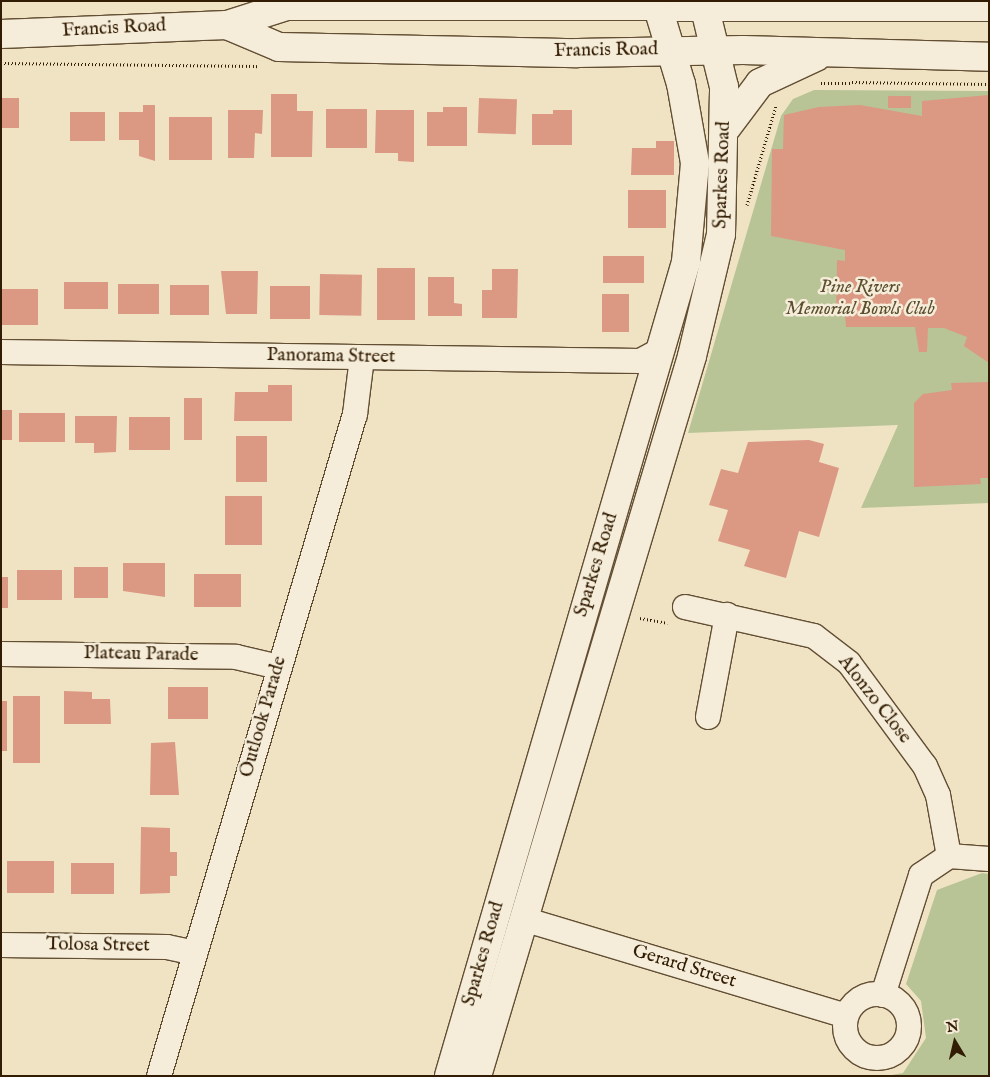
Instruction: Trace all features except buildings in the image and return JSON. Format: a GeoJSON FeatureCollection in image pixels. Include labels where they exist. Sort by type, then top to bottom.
{"type":"FeatureCollection","features":[{"type":"Feature","properties":{"kind":"street","name":"Francis Road"},"geometry":{"type":"LineString","coordinates":[[1,34],[227,25],[287,6],[704,2],[989,7]]}},
{"type":"Feature","properties":{"kind":"street","name":"Sparkes Road"},"geometry":{"type":"LineString","coordinates":[[477,1076],[692,356],[722,234],[727,127],[717,50],[704,2]]}},
{"type":"Feature","properties":{"kind":"street","name":"Sparkes Road"},"geometry":{"type":"LineString","coordinates":[[449,1076],[686,262],[695,163],[681,84],[656,3]]}},
{"type":"Feature","properties":{"kind":"street","name":"Francis Road"},"geometry":{"type":"LineString","coordinates":[[227,25],[280,47],[577,53],[717,50],[989,57]]}},
{"type":"Feature","properties":{"kind":"street"},"geometry":{"type":"LineString","coordinates":[[727,127],[760,82],[785,68],[829,52]]}},
{"type":"Feature","properties":{"kind":"street","name":"Panorama Street"},"geometry":{"type":"LineString","coordinates":[[1,352],[640,361],[659,351]]}},
{"type":"Feature","properties":{"kind":"street","name":"Outlook Parade"},"geometry":{"type":"LineString","coordinates":[[159,1076],[355,414],[362,358]]}},
{"type":"Feature","properties":{"kind":"street","name":"Alonzo Close"},"geometry":{"type":"LineString","coordinates":[[685,607],[814,636],[849,663],[924,766],[938,795],[949,856]]}},
{"type":"Feature","properties":{"kind":"street"},"geometry":{"type":"LineString","coordinates":[[708,717],[727,615]]}},
{"type":"Feature","properties":{"kind":"street","name":"Plateau Parade"},"geometry":{"type":"LineString","coordinates":[[1,654],[236,657],[279,667]]}},
{"type":"Feature","properties":{"kind":"street"},"geometry":{"type":"LineString","coordinates":[[883,995],[921,875],[949,856],[989,859]]}},
{"type":"Feature","properties":{"kind":"street","name":"Gerard Street"},"geometry":{"type":"LineString","coordinates":[[523,919],[846,1016]]}},
{"type":"Feature","properties":{"kind":"street","name":"Tolosa Street"},"geometry":{"type":"LineString","coordinates":[[1,945],[167,947],[195,953]]}},
{"type":"Feature","properties":{"kind":"street"},"geometry":{"type":"LineString","coordinates":[[883,995],[905,1009],[908,1035],[892,1055],[863,1066],[847,1040],[846,1016],[860,998],[883,995]]}},
{"type":"Feature","properties":{"kind":"path"},"geometry":{"type":"LineString","coordinates":[[1,63],[270,66]]}},
{"type":"Feature","properties":{"kind":"green space","name":"Pine Rivers Memorial Bowls Club"},"geometry":{"type":"Polygon","coordinates":[[[814,90],[989,91],[989,503],[861,508],[898,425],[688,433],[781,116],[793,99],[814,90]]]}},
{"type":"Feature","properties":{"kind":"green space"},"geometry":{"type":"Polygon","coordinates":[[[982,873],[989,874],[989,1076],[886,1076],[903,1073],[926,1038],[921,1001],[906,984],[937,890],[982,873]]]}}]}
